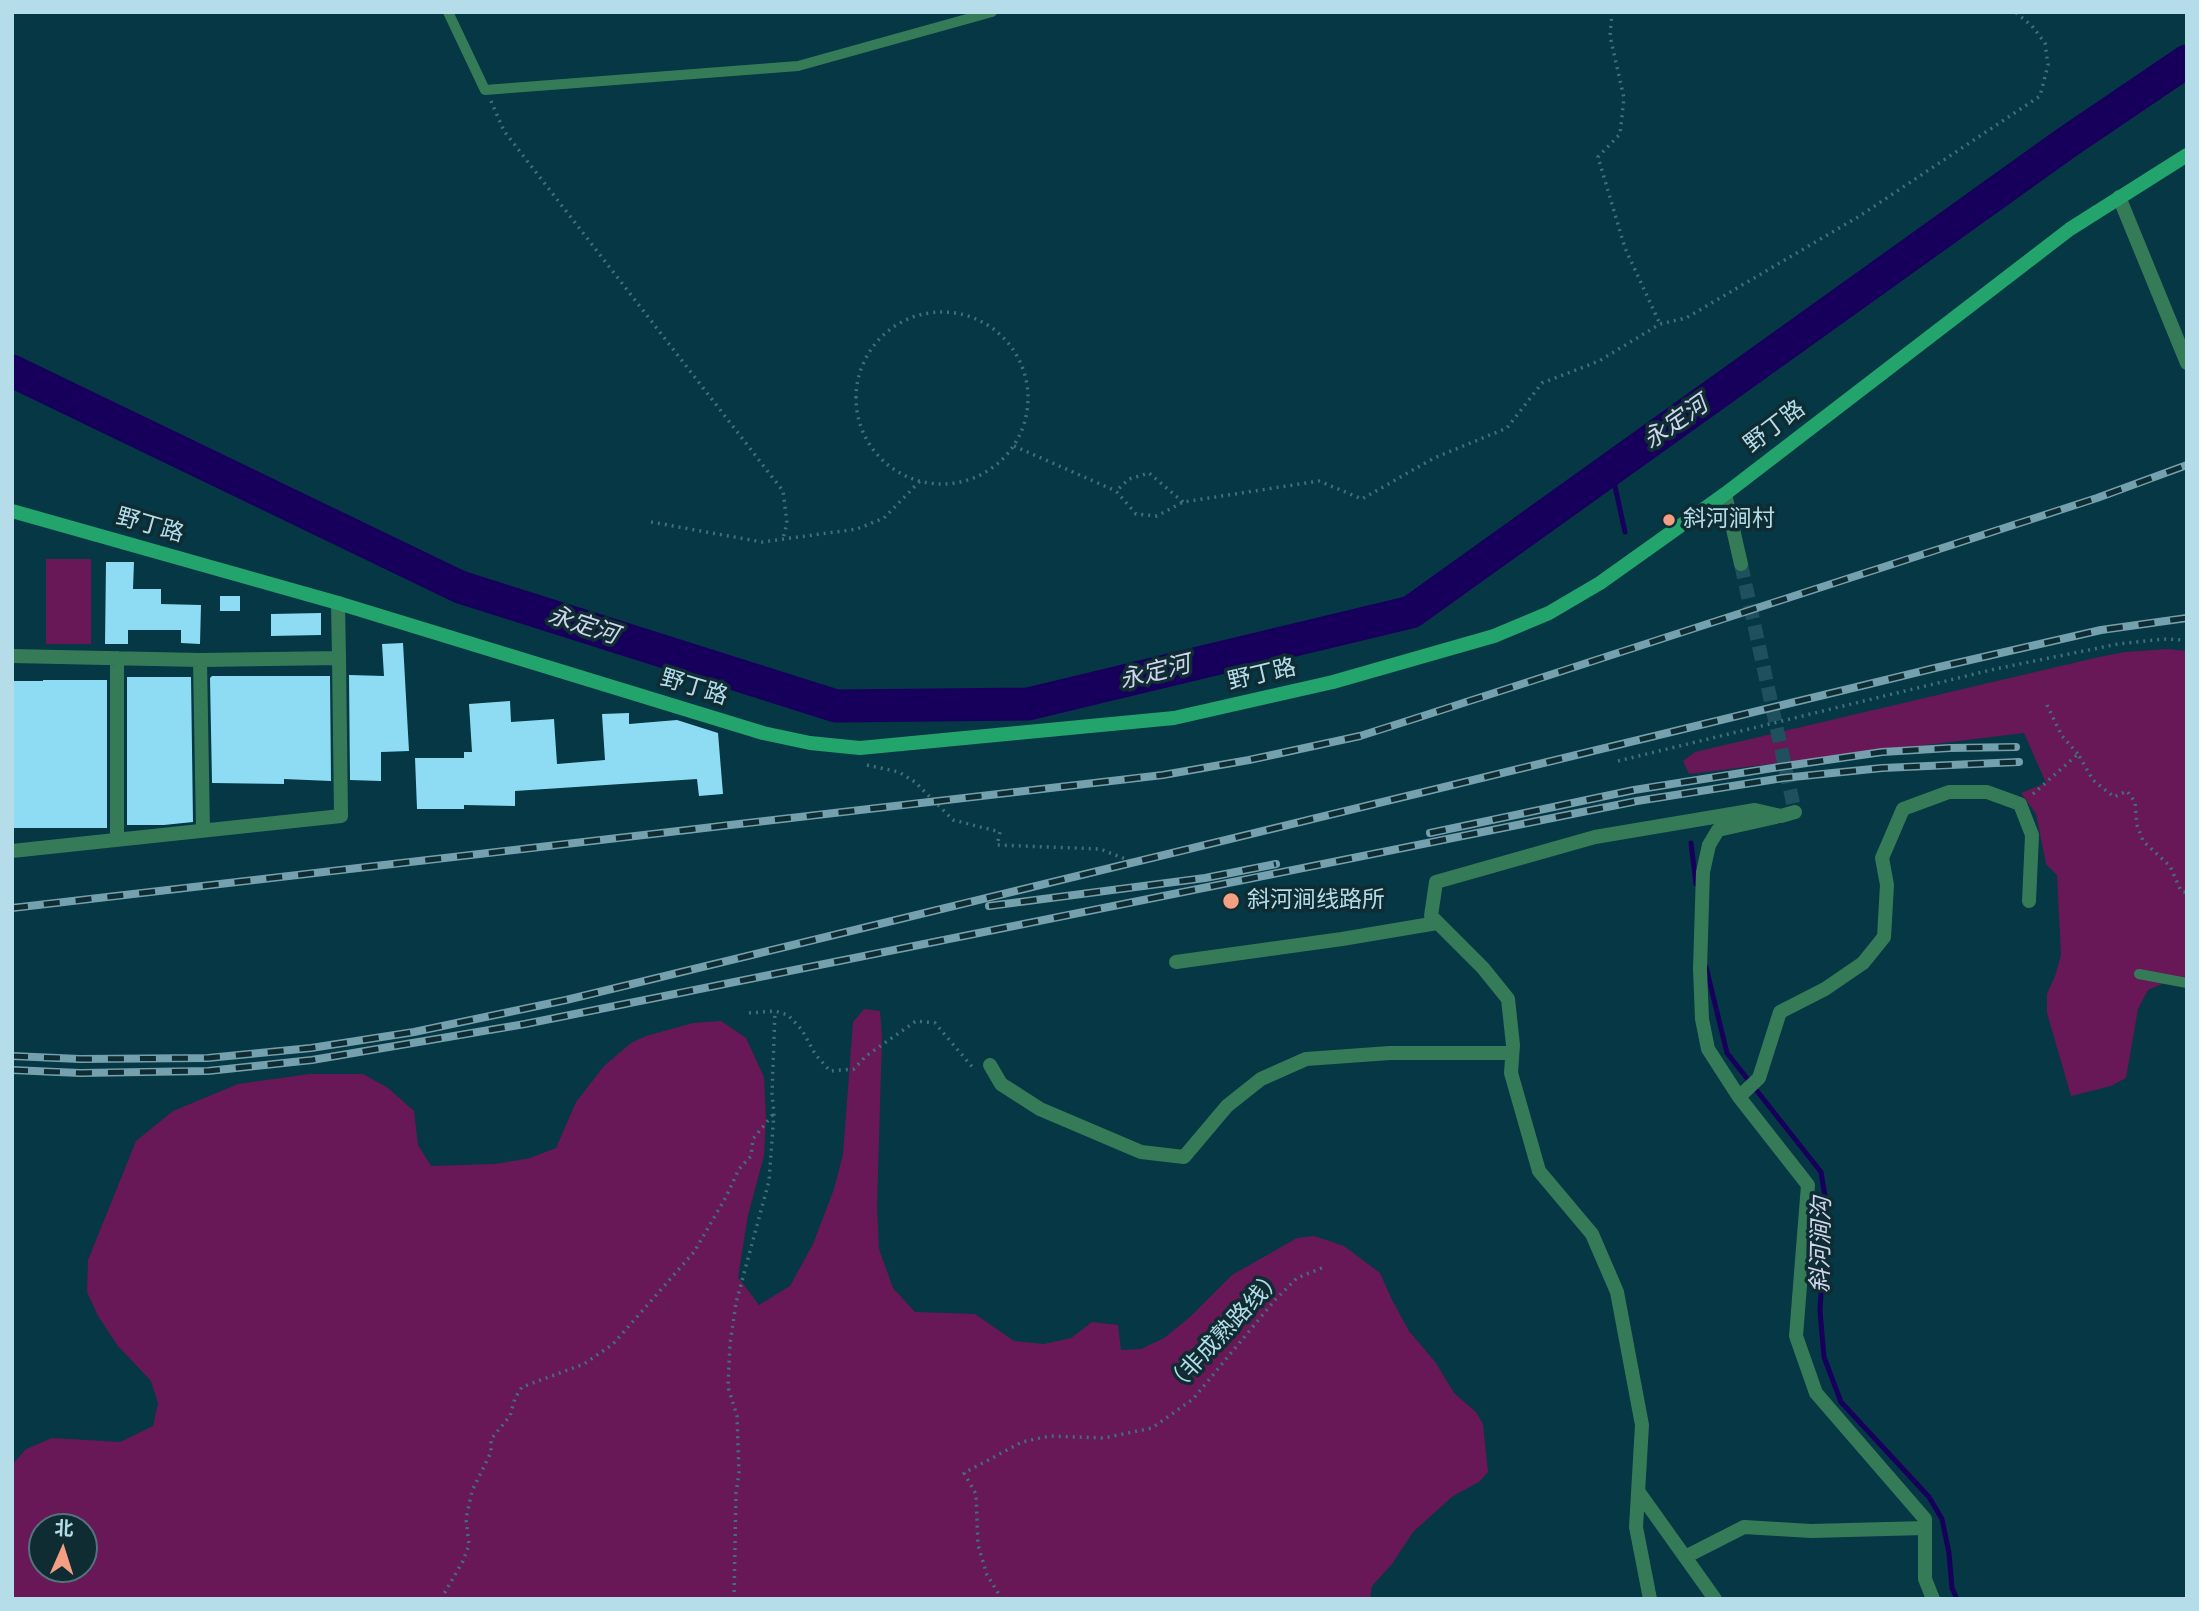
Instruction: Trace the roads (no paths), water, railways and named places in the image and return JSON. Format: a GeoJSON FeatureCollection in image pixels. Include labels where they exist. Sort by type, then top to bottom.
{"type":"FeatureCollection","features":[{"type":"Feature","properties":{"kind":"main road","name":"野丁路"},"geometry":{"type":"LineString","coordinates":[[12,512],[338,603],[762,733],[810,743],[860,748],[1174,718],[1334,682],[1494,636],[1549,613],[1600,583],[1725,494],[2070,229],[2187,155]]}},
{"type":"Feature","properties":{"kind":"street"},"geometry":{"type":"LineString","coordinates":[[2119,197],[2187,363]]}},
{"type":"Feature","properties":{"kind":"street"},"geometry":{"type":"LineString","coordinates":[[1725,494],[1741,564]]}},
{"type":"Feature","properties":{"kind":"street"},"geometry":{"type":"LineString","coordinates":[[12,851],[341,816],[338,603]]}},
{"type":"Feature","properties":{"kind":"street"},"geometry":{"type":"LineString","coordinates":[[12,656],[200,660],[339,658]]}},
{"type":"Feature","properties":{"kind":"street"},"geometry":{"type":"LineString","coordinates":[[117,658],[117,839]]}},
{"type":"Feature","properties":{"kind":"street"},"geometry":{"type":"LineString","coordinates":[[200,660],[203,830]]}},
{"type":"Feature","properties":{"kind":"street"},"geometry":{"type":"LineString","coordinates":[[1742,1094],[1759,1077],[1780,1012],[1825,989],[1863,963],[1884,937],[1887,885],[1882,858],[1903,808],[1949,792],[1987,792],[2020,804],[2032,835],[2029,901]]}},
{"type":"Feature","properties":{"kind":"street"},"geometry":{"type":"LineString","coordinates":[[1650,1599],[1636,1527],[1642,1425],[1617,1292],[1592,1234],[1539,1171],[1510,1073],[1512,1054],[1508,999],[1483,968],[1431,916],[1436,882],[1595,837],[1755,810],[1788,814],[1718,830],[1709,845],[1703,872],[1700,952],[1702,1020],[1708,1049],[1808,1185],[1796,1336],[1816,1393],[1925,1519],[1925,1579],[1933,1599]]}},
{"type":"Feature","properties":{"kind":"street"},"geometry":{"type":"LineString","coordinates":[[1176,962],[1437,923]]}},
{"type":"Feature","properties":{"kind":"street"},"geometry":{"type":"LineString","coordinates":[[990,1065],[1001,1084],[1040,1109],[1141,1152],[1184,1157],[1227,1106],[1261,1079],[1306,1059],[1390,1053],[1512,1054]]}},
{"type":"Feature","properties":{"kind":"street"},"geometry":{"type":"LineString","coordinates":[[1638,1491],[1715,1599]]}},
{"type":"Feature","properties":{"kind":"street"},"geometry":{"type":"LineString","coordinates":[[1685,1557],[1744,1527],[1811,1531],[1925,1528]]}},
{"type":"Feature","properties":{"kind":"lane"},"geometry":{"type":"LineString","coordinates":[[448,12],[485,90],[798,66],[992,12]]}},
{"type":"Feature","properties":{"kind":"lane"},"geometry":{"type":"LineString","coordinates":[[2139,974],[2187,983]]}},
{"type":"Feature","properties":{"kind":"waterway","name":"永定河"},"geometry":{"type":"LineString","coordinates":[[12,371],[460,587],[836,706],[1028,704],[1411,612],[2066,143],[2187,61]]}},
{"type":"Feature","properties":{"kind":"waterway","name":"斜河涧沟"},"geometry":{"type":"LineString","coordinates":[[1611,468],[1625,532]]}},
{"type":"Feature","properties":{"kind":"waterway","name":"斜河涧沟"},"geometry":{"type":"LineString","coordinates":[[1691,843],[1696,884]]}},
{"type":"Feature","properties":{"kind":"waterway","name":"斜河涧沟"},"geometry":{"type":"LineString","coordinates":[[1706,967],[1727,1053],[1821,1172],[1826,1203],[1820,1311],[1824,1357],[1841,1402],[1929,1497],[1942,1519],[1952,1588],[1957,1599]]}},
{"type":"Feature","properties":{"kind":"tunnel"},"geometry":{"type":"LineString","coordinates":[[1741,564],[1795,812]]}},
{"type":"Feature","properties":{"kind":"railway"},"geometry":{"type":"LineString","coordinates":[[12,908],[1163,775],[1249,760],[1360,736],[2097,498],[2187,465]]}},
{"type":"Feature","properties":{"kind":"railway"},"geometry":{"type":"LineString","coordinates":[[12,1056],[80,1059],[208,1058],[311,1048],[414,1032],[566,1000],[1935,668],[2101,630],[2187,618]]}},
{"type":"Feature","properties":{"kind":"railway"},"geometry":{"type":"LineString","coordinates":[[1430,833],[1634,790],[1779,767],[1882,752],[2016,747]]}},
{"type":"Feature","properties":{"kind":"railway"},"geometry":{"type":"LineString","coordinates":[[12,1070],[80,1073],[208,1071],[312,1060],[525,1024],[1637,801],[1783,778],[1882,768],[2019,762]]}},
{"type":"Feature","properties":{"kind":"railway"},"geometry":{"type":"LineString","coordinates":[[989,906],[1205,878],[1276,864]]}},
{"type":"Feature","properties":{"kind":"place","name":"斜河涧村"},"geometry":{"type":"Point","coordinates":[1669,520]}},
{"type":"Feature","properties":{"kind":"place","name":"斜河涧线路所"},"geometry":{"type":"Point","coordinates":[1231,901]}}]}
